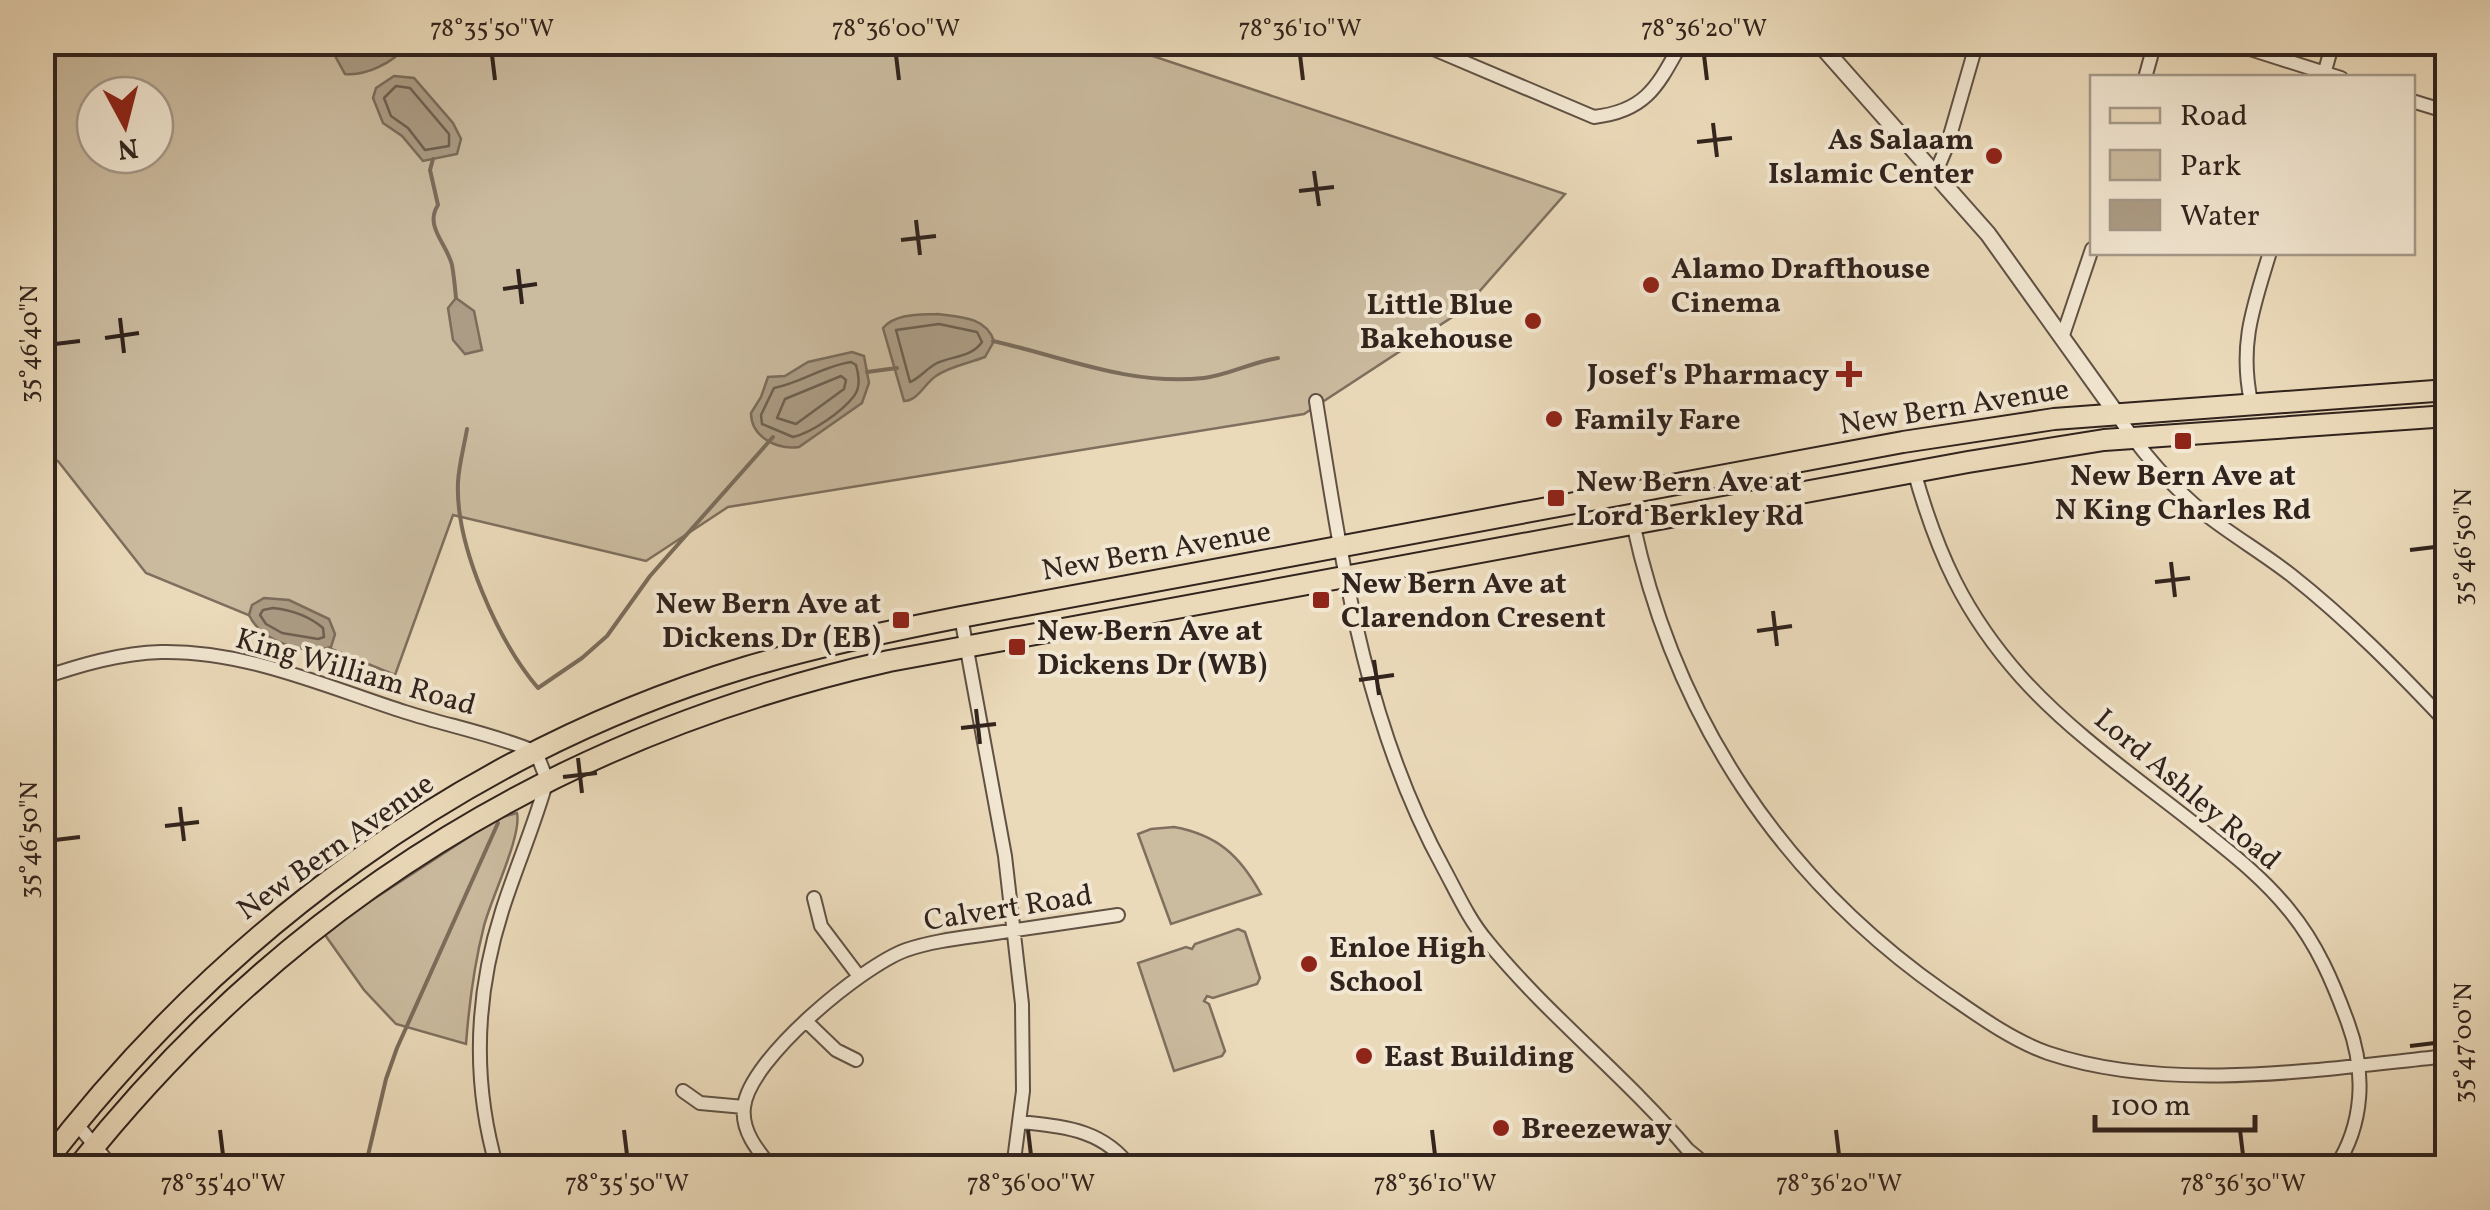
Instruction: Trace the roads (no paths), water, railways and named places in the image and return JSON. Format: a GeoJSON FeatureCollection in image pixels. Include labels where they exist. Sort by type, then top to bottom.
{"type":"FeatureCollection","features":[{"type":"Feature","properties":{"kind":"main road","name":"New Bern Avenue"},"geometry":{"type":"LineString","coordinates":[[42,1166],[186,1002],[287,912],[402,827],[536,752],[642,705],[744,668],[838,642],[961,617],[1904,442],[2116,414],[2448,390]]}},
{"type":"Feature","properties":{"kind":"main road","name":"New Bern Avenue"},"geometry":{"type":"LineString","coordinates":[[77,1168],[220,1011],[333,914],[419,853],[548,780],[627,744],[740,701],[836,672],[967,646],[1914,471],[2132,438],[2448,416]]}},
{"type":"Feature","properties":{"kind":"main road"},"geometry":{"type":"LineString","coordinates":[[1914,471],[1922,452],[2004,426]]}},
{"type":"Feature","properties":{"kind":"main road"},"geometry":{"type":"LineString","coordinates":[[1786,494],[1893,462],[1904,442]]}},
{"type":"Feature","properties":{"kind":"main road"},"geometry":{"type":"LineString","coordinates":[[1633,524],[1634,516],[1646,502],[1720,477]]}},
{"type":"Feature","properties":{"kind":"main road"},"geometry":{"type":"LineString","coordinates":[[1520,545],[1536,536],[1599,521],[1614,511],[1621,496]]}},
{"type":"Feature","properties":{"kind":"street"},"geometry":{"type":"LineString","coordinates":[[1417,42],[1594,118],[1620,114],[1651,93],[1682,42]]}},
{"type":"Feature","properties":{"kind":"street"},"geometry":{"type":"LineString","coordinates":[[1818,42],[2008,259],[2132,438],[2208,516],[2290,574],[2380,652],[2448,724]]}},
{"type":"Feature","properties":{"kind":"street"},"geometry":{"type":"LineString","coordinates":[[1935,174],[1947,146],[1976,42]]}},
{"type":"Feature","properties":{"kind":"street"},"geometry":{"type":"LineString","coordinates":[[2145,75],[2155,42]]}},
{"type":"Feature","properties":{"kind":"street"},"geometry":{"type":"LineString","coordinates":[[2228,42],[2324,75],[2334,42]]}},
{"type":"Feature","properties":{"kind":"street"},"geometry":{"type":"LineString","coordinates":[[2415,102],[2448,112]]}},
{"type":"Feature","properties":{"kind":"street"},"geometry":{"type":"LineString","coordinates":[[2062,338],[2090,255]]}},
{"type":"Feature","properties":{"kind":"street"},"geometry":{"type":"LineString","coordinates":[[2251,402],[2244,369],[2246,343],[2269,255]]}},
{"type":"Feature","properties":{"kind":"street"},"geometry":{"type":"LineString","coordinates":[[1316,401],[1344,577],[1365,665],[1395,760],[1427,836],[1474,923],[1508,965],[1710,1168]]}},
{"type":"Feature","properties":{"kind":"street","name":"Lord Ashley Road"},"geometry":{"type":"LineString","coordinates":[[1914,471],[1948,573],[1985,632],[2047,703],[2252,870],[2288,908],[2328,972],[2355,1043],[2358,1065],[2358,1118],[2350,1144],[2335,1168]]}},
{"type":"Feature","properties":{"kind":"street"},"geometry":{"type":"LineString","coordinates":[[1633,524],[1651,600],[1668,648],[1700,718],[1756,810],[1830,896],[1912,969],[1999,1028],[2048,1052],[2164,1074],[2245,1073],[2448,1056]]}},
{"type":"Feature","properties":{"kind":"street"},"geometry":{"type":"LineString","coordinates":[[961,617],[1006,856],[1014,930],[1025,1053],[1013,1168]]}},
{"type":"Feature","properties":{"kind":"street","name":"King William Road"},"geometry":{"type":"LineString","coordinates":[[42,678],[138,654],[196,654],[268,667],[411,714],[498,736],[536,752]]}},
{"type":"Feature","properties":{"kind":"street"},"geometry":{"type":"LineString","coordinates":[[496,1168],[486,1129],[478,1064],[485,978],[502,910],[548,780],[536,752]]}},
{"type":"Feature","properties":{"kind":"street"},"geometry":{"type":"LineString","coordinates":[[814,898],[821,926],[858,975]]}},
{"type":"Feature","properties":{"kind":"street","name":"Calvert Road"},"geometry":{"type":"LineString","coordinates":[[744,1107],[762,1068],[834,993],[858,975],[907,950],[1118,915]]}},
{"type":"Feature","properties":{"kind":"street"},"geometry":{"type":"LineString","coordinates":[[807,1022],[836,1050],[856,1060]]}},
{"type":"Feature","properties":{"kind":"street"},"geometry":{"type":"LineString","coordinates":[[684,1091],[700,1103],[744,1107],[750,1136],[772,1168]]}},
{"type":"Feature","properties":{"kind":"street"},"geometry":{"type":"LineString","coordinates":[[1020,1122],[1088,1133],[1118,1152],[1131,1168]]}},
{"type":"Feature","properties":{"kind":"street"},"geometry":{"type":"LineString","coordinates":[[76,1123],[113,1168]]}},
{"type":"Feature","properties":{"kind":"water"},"geometry":{"type":"Polygon","coordinates":[[[403,42],[405,46],[378,67],[345,74],[328,43],[403,42]]]}},
{"type":"Feature","properties":{"kind":"water"},"geometry":{"type":"Polygon","coordinates":[[[394,76],[414,78],[453,123],[461,139],[457,154],[423,161],[402,136],[383,123],[373,98],[376,88],[394,76]]]}},
{"type":"Feature","properties":{"kind":"water"},"geometry":{"type":"Polygon","coordinates":[[[456,298],[474,311],[482,350],[465,354],[453,340],[448,308],[456,298]]]}},
{"type":"Feature","properties":{"kind":"water"},"geometry":{"type":"Polygon","coordinates":[[[938,314],[979,323],[994,341],[985,357],[942,373],[914,398],[904,401],[883,328],[901,317],[938,314]]]}},
{"type":"Feature","properties":{"kind":"water"},"geometry":{"type":"Polygon","coordinates":[[[852,352],[864,356],[869,383],[862,403],[799,447],[774,444],[760,435],[751,413],[768,377],[785,376],[808,362],[852,352]]]}},
{"type":"Feature","properties":{"kind":"water"},"geometry":{"type":"Polygon","coordinates":[[[264,598],[289,600],[329,619],[335,634],[331,647],[296,648],[263,632],[249,615],[252,605],[264,598]]]}},
{"type":"Feature","properties":{"kind":"waterway"},"geometry":{"type":"LineString","coordinates":[[433,159],[430,170],[438,205],[434,220],[452,265],[456,298]]}},
{"type":"Feature","properties":{"kind":"waterway"},"geometry":{"type":"LineString","coordinates":[[993,341],[1149,378],[1204,378],[1278,358]]}},
{"type":"Feature","properties":{"kind":"waterway"},"geometry":{"type":"LineString","coordinates":[[867,372],[897,368]]}},
{"type":"Feature","properties":{"kind":"waterway"},"geometry":{"type":"LineString","coordinates":[[467,429],[458,482],[459,507],[471,562],[494,619],[538,688],[607,636],[650,576],[773,437]]}},
{"type":"Feature","properties":{"kind":"waterway"},"geometry":{"type":"LineString","coordinates":[[365,1168],[397,1048],[498,823]]}},
{"type":"Feature","properties":{"kind":"place","name":"As Salaam Islamic Center"},"geometry":{"type":"Point","coordinates":[1994,156]}},
{"type":"Feature","properties":{"kind":"place","name":"Alamo Drafthouse Cinema"},"geometry":{"type":"Point","coordinates":[1651,285]}},
{"type":"Feature","properties":{"kind":"place","name":"Little Blue Bakehouse"},"geometry":{"type":"Point","coordinates":[1533,321]}},
{"type":"Feature","properties":{"kind":"place","name":"Josef's Pharmacy"},"geometry":{"type":"Point","coordinates":[1849,374]}},
{"type":"Feature","properties":{"kind":"place","name":"Family Fare"},"geometry":{"type":"Point","coordinates":[1554,419]}},
{"type":"Feature","properties":{"kind":"place","name":"New Bern Ave at N King Charles Rd"},"geometry":{"type":"Point","coordinates":[2183,441]}},
{"type":"Feature","properties":{"kind":"place","name":"New Bern Ave at Lord Berkley Rd"},"geometry":{"type":"Point","coordinates":[1556,498]}},
{"type":"Feature","properties":{"kind":"place","name":"New Bern Ave at Clarendon Cresent"},"geometry":{"type":"Point","coordinates":[1321,600]}},
{"type":"Feature","properties":{"kind":"place","name":"New Bern Ave at Dickens Dr (EB)"},"geometry":{"type":"Point","coordinates":[901,620]}},
{"type":"Feature","properties":{"kind":"place","name":"New Bern Ave at Dickens Dr (WB)"},"geometry":{"type":"Point","coordinates":[1017,647]}},
{"type":"Feature","properties":{"kind":"place","name":"Enloe High School"},"geometry":{"type":"Point","coordinates":[1309,964]}},
{"type":"Feature","properties":{"kind":"place","name":"East Building"},"geometry":{"type":"Point","coordinates":[1364,1056]}},
{"type":"Feature","properties":{"kind":"place","name":"Breezeway"},"geometry":{"type":"Point","coordinates":[1501,1128]}}]}
